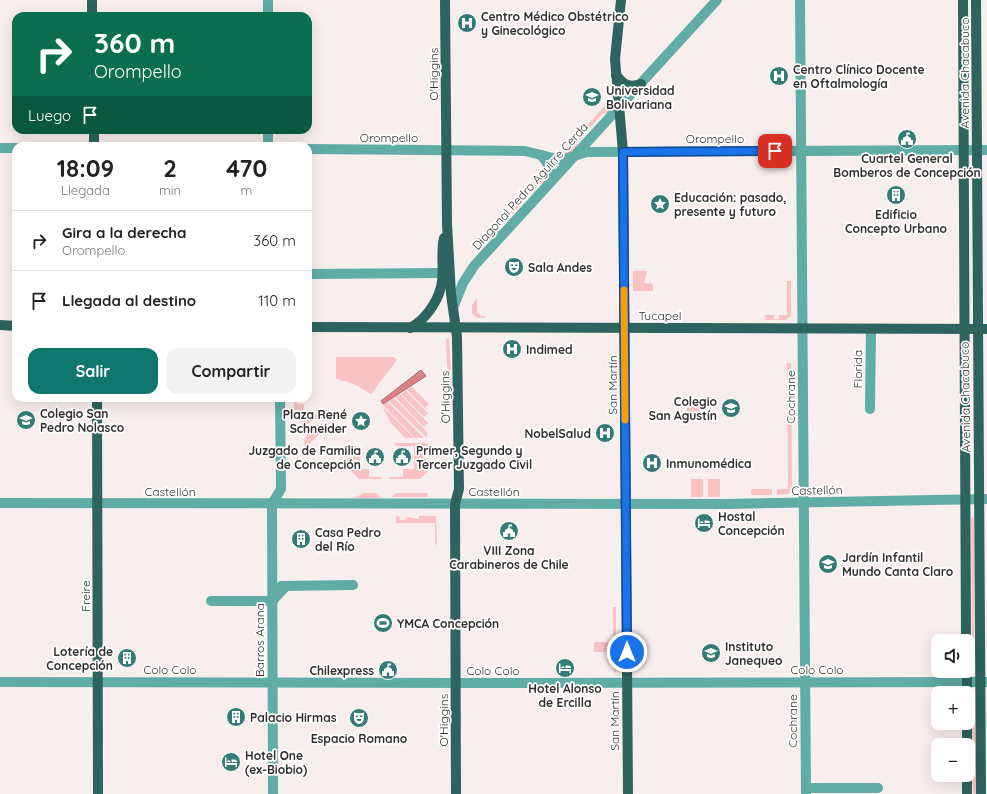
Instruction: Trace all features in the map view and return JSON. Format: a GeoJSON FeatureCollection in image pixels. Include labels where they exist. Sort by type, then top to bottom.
{"type":"FeatureCollection","features":[{"type":"Feature","properties":{"kind":"main road"},"geometry":{"type":"LineString","coordinates":[[92,0],[92,12]]}},
{"type":"Feature","properties":{"kind":"main road","name":"O'Higgins"},"geometry":{"type":"LineString","coordinates":[[445,0],[447,224],[453,308],[456,328],[459,489],[455,504],[456,794]]}},
{"type":"Feature","properties":{"kind":"main road","name":"San Martín"},"geometry":{"type":"LineString","coordinates":[[621,0],[615,55],[623,152],[628,794]]}},
{"type":"Feature","properties":{"kind":"main road","name":"Avenida Chacabuco"},"geometry":{"type":"LineString","coordinates":[[963,0],[966,634]]}},
{"type":"Feature","properties":{"kind":"main road","name":"Avenida Chacabuco"},"geometry":{"type":"LineString","coordinates":[[976,0],[982,150],[984,682],[981,794]]}},
{"type":"Feature","properties":{"kind":"main road"},"geometry":{"type":"LineString","coordinates":[[616,75],[626,85],[634,86],[641,84]]}},
{"type":"Feature","properties":{"kind":"main road"},"geometry":{"type":"LineString","coordinates":[[410,328],[422,319],[435,302],[441,286],[443,240],[447,224]]}},
{"type":"Feature","properties":{"kind":"main road"},"geometry":{"type":"LineString","coordinates":[[0,326],[12,326]]}},
{"type":"Feature","properties":{"kind":"main road","name":"Tucapel"},"geometry":{"type":"LineString","coordinates":[[312,327],[982,329]]}},
{"type":"Feature","properties":{"kind":"main road","name":"Freire"},"geometry":{"type":"LineString","coordinates":[[97,402],[98,794]]}},
{"type":"Feature","properties":{"kind":"main road"},"geometry":{"type":"LineString","coordinates":[[967,678],[967,686]]}},
{"type":"Feature","properties":{"kind":"main road"},"geometry":{"type":"LineString","coordinates":[[967,782],[967,794]]}},
{"type":"Feature","properties":{"kind":"street"},"geometry":{"type":"LineString","coordinates":[[268,0],[268,12]]}},
{"type":"Feature","properties":{"kind":"street","name":"Diagonal Pedro Aguirre Cerda"},"geometry":{"type":"LineString","coordinates":[[453,308],[461,287],[471,270],[717,0]]}},
{"type":"Feature","properties":{"kind":"street","name":"Cochrane"},"geometry":{"type":"LineString","coordinates":[[800,0],[806,791]]}},
{"type":"Feature","properties":{"kind":"street"},"geometry":{"type":"LineString","coordinates":[[0,148],[12,148]]}},
{"type":"Feature","properties":{"kind":"street","name":"Orompello"},"geometry":{"type":"LineString","coordinates":[[312,149],[525,152],[561,160],[587,152],[982,150]]}},
{"type":"Feature","properties":{"kind":"street"},"geometry":{"type":"LineString","coordinates":[[541,155],[548,163],[551,171],[550,182]]}},
{"type":"Feature","properties":{"kind":"street"},"geometry":{"type":"LineString","coordinates":[[312,274],[441,273]]}},
{"type":"Feature","properties":{"kind":"street","name":"Florida"},"geometry":{"type":"LineString","coordinates":[[870,409],[871,329]]}},
{"type":"Feature","properties":{"kind":"street"},"geometry":{"type":"LineString","coordinates":[[272,504],[281,489],[280,402]]}},
{"type":"Feature","properties":{"kind":"street"},"geometry":{"type":"LineString","coordinates":[[281,489],[288,500],[295,504]]}},
{"type":"Feature","properties":{"kind":"street","name":"Castellón"},"geometry":{"type":"LineString","coordinates":[[0,503],[626,504],[804,503],[983,499]]}},
{"type":"Feature","properties":{"kind":"street","name":"Barros Arana"},"geometry":{"type":"LineString","coordinates":[[272,504],[273,794]]}},
{"type":"Feature","properties":{"kind":"street"},"geometry":{"type":"LineString","coordinates":[[272,586],[353,585]]}},
{"type":"Feature","properties":{"kind":"street"},"geometry":{"type":"LineString","coordinates":[[211,602],[272,601],[286,586]]}},
{"type":"Feature","properties":{"kind":"street","name":"Colo Colo"},"geometry":{"type":"LineString","coordinates":[[0,682],[984,682]]}},
{"type":"Feature","properties":{"kind":"street"},"geometry":{"type":"LineString","coordinates":[[806,791],[878,788]]}},
{"type":"Feature","properties":{"kind":"shaded area"},"geometry":{"type":"Polygon","coordinates":[[[614,95],[613,104],[608,113],[603,113],[577,143],[578,147],[565,157],[562,154],[614,95]]]}},
{"type":"Feature","properties":{"kind":"shaded area"},"geometry":{"type":"Polygon","coordinates":[[[542,178],[548,178],[544,185],[540,183],[507,220],[505,219],[542,178]]]}},
{"type":"Feature","properties":{"kind":"shaded area"},"geometry":{"type":"Polygon","coordinates":[[[633,271],[647,271],[644,282],[648,284],[651,283],[653,285],[653,291],[633,291],[633,271]]]}},
{"type":"Feature","properties":{"kind":"shaded area"},"geometry":{"type":"Polygon","coordinates":[[[787,281],[791,281],[791,316],[786,320],[766,320],[765,315],[774,315],[774,319],[779,319],[779,315],[787,315],[787,281]]]}},
{"type":"Feature","properties":{"kind":"shaded area"},"geometry":{"type":"Polygon","coordinates":[[[477,298],[477,312],[481,316],[485,316],[485,318],[477,318],[472,313],[472,305],[477,298]]]}},
{"type":"Feature","properties":{"kind":"shaded area"},"geometry":{"type":"Polygon","coordinates":[[[446,339],[449,339],[454,421],[447,364],[446,339]]]}},
{"type":"Feature","properties":{"kind":"shaded area"},"geometry":{"type":"Polygon","coordinates":[[[336,357],[394,357],[397,360],[371,394],[354,384],[336,379],[336,357]]]}},
{"type":"Feature","properties":{"kind":"shaded area"},"geometry":{"type":"Polygon","coordinates":[[[787,363],[791,363],[792,490],[789,494],[777,495],[777,489],[788,489],[787,363]]]}},
{"type":"Feature","properties":{"kind":"shaded area"},"geometry":{"type":"Polygon","coordinates":[[[421,370],[426,376],[383,404],[381,401],[421,370]]]}},
{"type":"Feature","properties":{"kind":"shaded area"},"geometry":{"type":"Polygon","coordinates":[[[412,387],[429,404],[425,408],[407,390],[412,387]]]}},
{"type":"Feature","properties":{"kind":"shaded area"},"geometry":{"type":"Polygon","coordinates":[[[406,391],[428,413],[424,417],[401,394],[406,391]]]}},
{"type":"Feature","properties":{"kind":"shaded area"},"geometry":{"type":"Polygon","coordinates":[[[400,394],[428,423],[424,427],[395,397],[400,394]]]}},
{"type":"Feature","properties":{"kind":"shaded area"},"geometry":{"type":"Polygon","coordinates":[[[394,398],[427,432],[427,438],[389,401],[394,398]]]}},
{"type":"Feature","properties":{"kind":"shaded area"},"geometry":{"type":"Polygon","coordinates":[[[687,398],[699,398],[699,419],[687,418],[687,398]]]}},
{"type":"Feature","properties":{"kind":"shaded area"},"geometry":{"type":"Polygon","coordinates":[[[294,402],[297,402],[297,404],[304,404],[304,414],[329,414],[329,417],[317,418],[306,426],[293,412],[294,402]]]}},
{"type":"Feature","properties":{"kind":"shaded area"},"geometry":{"type":"Polygon","coordinates":[[[388,402],[424,438],[415,438],[383,405],[388,402]]]}},
{"type":"Feature","properties":{"kind":"shaded area"},"geometry":{"type":"Polygon","coordinates":[[[382,406],[414,438],[405,438],[391,423],[382,406]]]}},
{"type":"Feature","properties":{"kind":"shaded area"},"geometry":{"type":"Polygon","coordinates":[[[330,423],[304,450],[307,434],[319,425],[330,423]]]}},
{"type":"Feature","properties":{"kind":"shaded area"},"geometry":{"type":"Polygon","coordinates":[[[395,443],[428,443],[428,452],[423,457],[428,462],[424,467],[428,471],[420,479],[389,479],[389,477],[403,477],[403,469],[414,469],[414,446],[395,446],[395,443]]]}},
{"type":"Feature","properties":{"kind":"shaded area"},"geometry":{"type":"Polygon","coordinates":[[[351,446],[360,446],[360,469],[369,469],[369,477],[381,477],[381,479],[359,479],[344,464],[350,455],[351,446]]]}},
{"type":"Feature","properties":{"kind":"shaded area"},"geometry":{"type":"Polygon","coordinates":[[[691,479],[703,479],[703,497],[691,497],[691,479]]]}},
{"type":"Feature","properties":{"kind":"shaded area"},"geometry":{"type":"Polygon","coordinates":[[[708,479],[720,479],[720,497],[708,497],[708,479]]]}},
{"type":"Feature","properties":{"kind":"shaded area"},"geometry":{"type":"Polygon","coordinates":[[[751,489],[772,489],[772,495],[751,495],[751,489]]]}},
{"type":"Feature","properties":{"kind":"shaded area"},"geometry":{"type":"Polygon","coordinates":[[[363,493],[377,493],[381,498],[355,498],[363,493]]]}},
{"type":"Feature","properties":{"kind":"shaded area"},"geometry":{"type":"Polygon","coordinates":[[[397,493],[428,493],[427,497],[391,497],[397,493]]]}},
{"type":"Feature","properties":{"kind":"shaded area"},"geometry":{"type":"Polygon","coordinates":[[[396,516],[399,516],[400,520],[405,520],[406,517],[419,519],[419,516],[436,516],[437,544],[435,545],[435,523],[396,523],[396,516]]]}},
{"type":"Feature","properties":{"kind":"shaded area"},"geometry":{"type":"Polygon","coordinates":[[[971,517],[974,518],[974,634],[972,634],[971,517]]]}},
{"type":"Feature","properties":{"kind":"shaded area"},"geometry":{"type":"Polygon","coordinates":[[[613,607],[616,607],[616,673],[614,671],[613,652],[594,652],[594,642],[613,642],[613,607]]]}},
{"type":"Feature","properties":{"kind":"shaded area"},"geometry":{"type":"Polygon","coordinates":[[[975,696],[976,794],[973,794],[973,782],[975,782],[975,738],[972,738],[972,730],[975,730],[975,696]]]}},
{"type":"Feature","properties":{"kind":"slow traffic"},"geometry":{"type":"LineString","coordinates":[[624,290],[625,420]]}},
{"type":"Feature","properties":{"kind":"place","name":"Centro Médico Obstétrico y Ginecológico"},"geometry":{"type":"Point","coordinates":[467,23]}},
{"type":"Feature","properties":{"kind":"place","name":"Centro Clínico Docente en Oftalmología"},"geometry":{"type":"Point","coordinates":[779,76]}},
{"type":"Feature","properties":{"kind":"place","name":"Universidad Bolivariana"},"geometry":{"type":"Point","coordinates":[592,97]}},
{"type":"Feature","properties":{"kind":"place","name":"Cuartel General Bomberos de Concepción"},"geometry":{"type":"Point","coordinates":[907,139]}},
{"type":"Feature","properties":{"kind":"place","name":"Edificio Concepto Urbano"},"geometry":{"type":"Point","coordinates":[896,195]}},
{"type":"Feature","properties":{"kind":"place","name":"Educación: pasado, presente y futuro"},"geometry":{"type":"Point","coordinates":[660,204]}},
{"type":"Feature","properties":{"kind":"place","name":"Sala Andes"},"geometry":{"type":"Point","coordinates":[514,267]}},
{"type":"Feature","properties":{"kind":"place","name":"Indimed"},"geometry":{"type":"Point","coordinates":[512,349]}},
{"type":"Feature","properties":{"kind":"place","name":"Colegio San Agustín"},"geometry":{"type":"Point","coordinates":[731,408]}},
{"type":"Feature","properties":{"kind":"place","name":"Colegio San Pedro Nolasco"},"geometry":{"type":"Point","coordinates":[26,420]}},
{"type":"Feature","properties":{"kind":"place","name":"Plaza René Schneider"},"geometry":{"type":"Point","coordinates":[361,421]}},
{"type":"Feature","properties":{"kind":"place","name":"NobelSalud"},"geometry":{"type":"Point","coordinates":[605,433]}},
{"type":"Feature","properties":{"kind":"place","name":"Juzgado de Familia de Concepción"},"geometry":{"type":"Point","coordinates":[375,457]}},
{"type":"Feature","properties":{"kind":"place","name":"Primer, Segundo y Tercer Juzgado Civil"},"geometry":{"type":"Point","coordinates":[402,457]}},
{"type":"Feature","properties":{"kind":"place","name":"Inmunomédica"},"geometry":{"type":"Point","coordinates":[652,463]}},
{"type":"Feature","properties":{"kind":"place","name":"Hostal Concepción"},"geometry":{"type":"Point","coordinates":[704,523]}},
{"type":"Feature","properties":{"kind":"place","name":"VIII Zona Carabineros de Chile"},"geometry":{"type":"Point","coordinates":[509,531]}},
{"type":"Feature","properties":{"kind":"place","name":"Casa Pedro del Río"},"geometry":{"type":"Point","coordinates":[301,539]}},
{"type":"Feature","properties":{"kind":"place","name":"Jardín Infantil Mundo Canta Claro"},"geometry":{"type":"Point","coordinates":[828,564]}},
{"type":"Feature","properties":{"kind":"place","name":"YMCA Concepción"},"geometry":{"type":"Point","coordinates":[383,623]}},
{"type":"Feature","properties":{"kind":"place","name":"Instituto Janequeo"},"geometry":{"type":"Point","coordinates":[711,653]}},
{"type":"Feature","properties":{"kind":"place","name":"Lotería de Concepción"},"geometry":{"type":"Point","coordinates":[127,658]}},
{"type":"Feature","properties":{"kind":"place","name":"Hotel Alonso de Ercilla"},"geometry":{"type":"Point","coordinates":[565,668]}},
{"type":"Feature","properties":{"kind":"place","name":"Chilexpress"},"geometry":{"type":"Point","coordinates":[388,670]}},
{"type":"Feature","properties":{"kind":"place","name":"Palacio Hirmas"},"geometry":{"type":"Point","coordinates":[236,717]}},
{"type":"Feature","properties":{"kind":"place","name":"Espacio Romano"},"geometry":{"type":"Point","coordinates":[359,718]}},
{"type":"Feature","properties":{"kind":"place","name":"Hotel One (ex-Biobio)"},"geometry":{"type":"Point","coordinates":[231,762]}},
{"type":"Feature","properties":{"kind":"route"},"geometry":{"type":"LineString","coordinates":[[627,652],[623,152],[775,151]]}}]}
